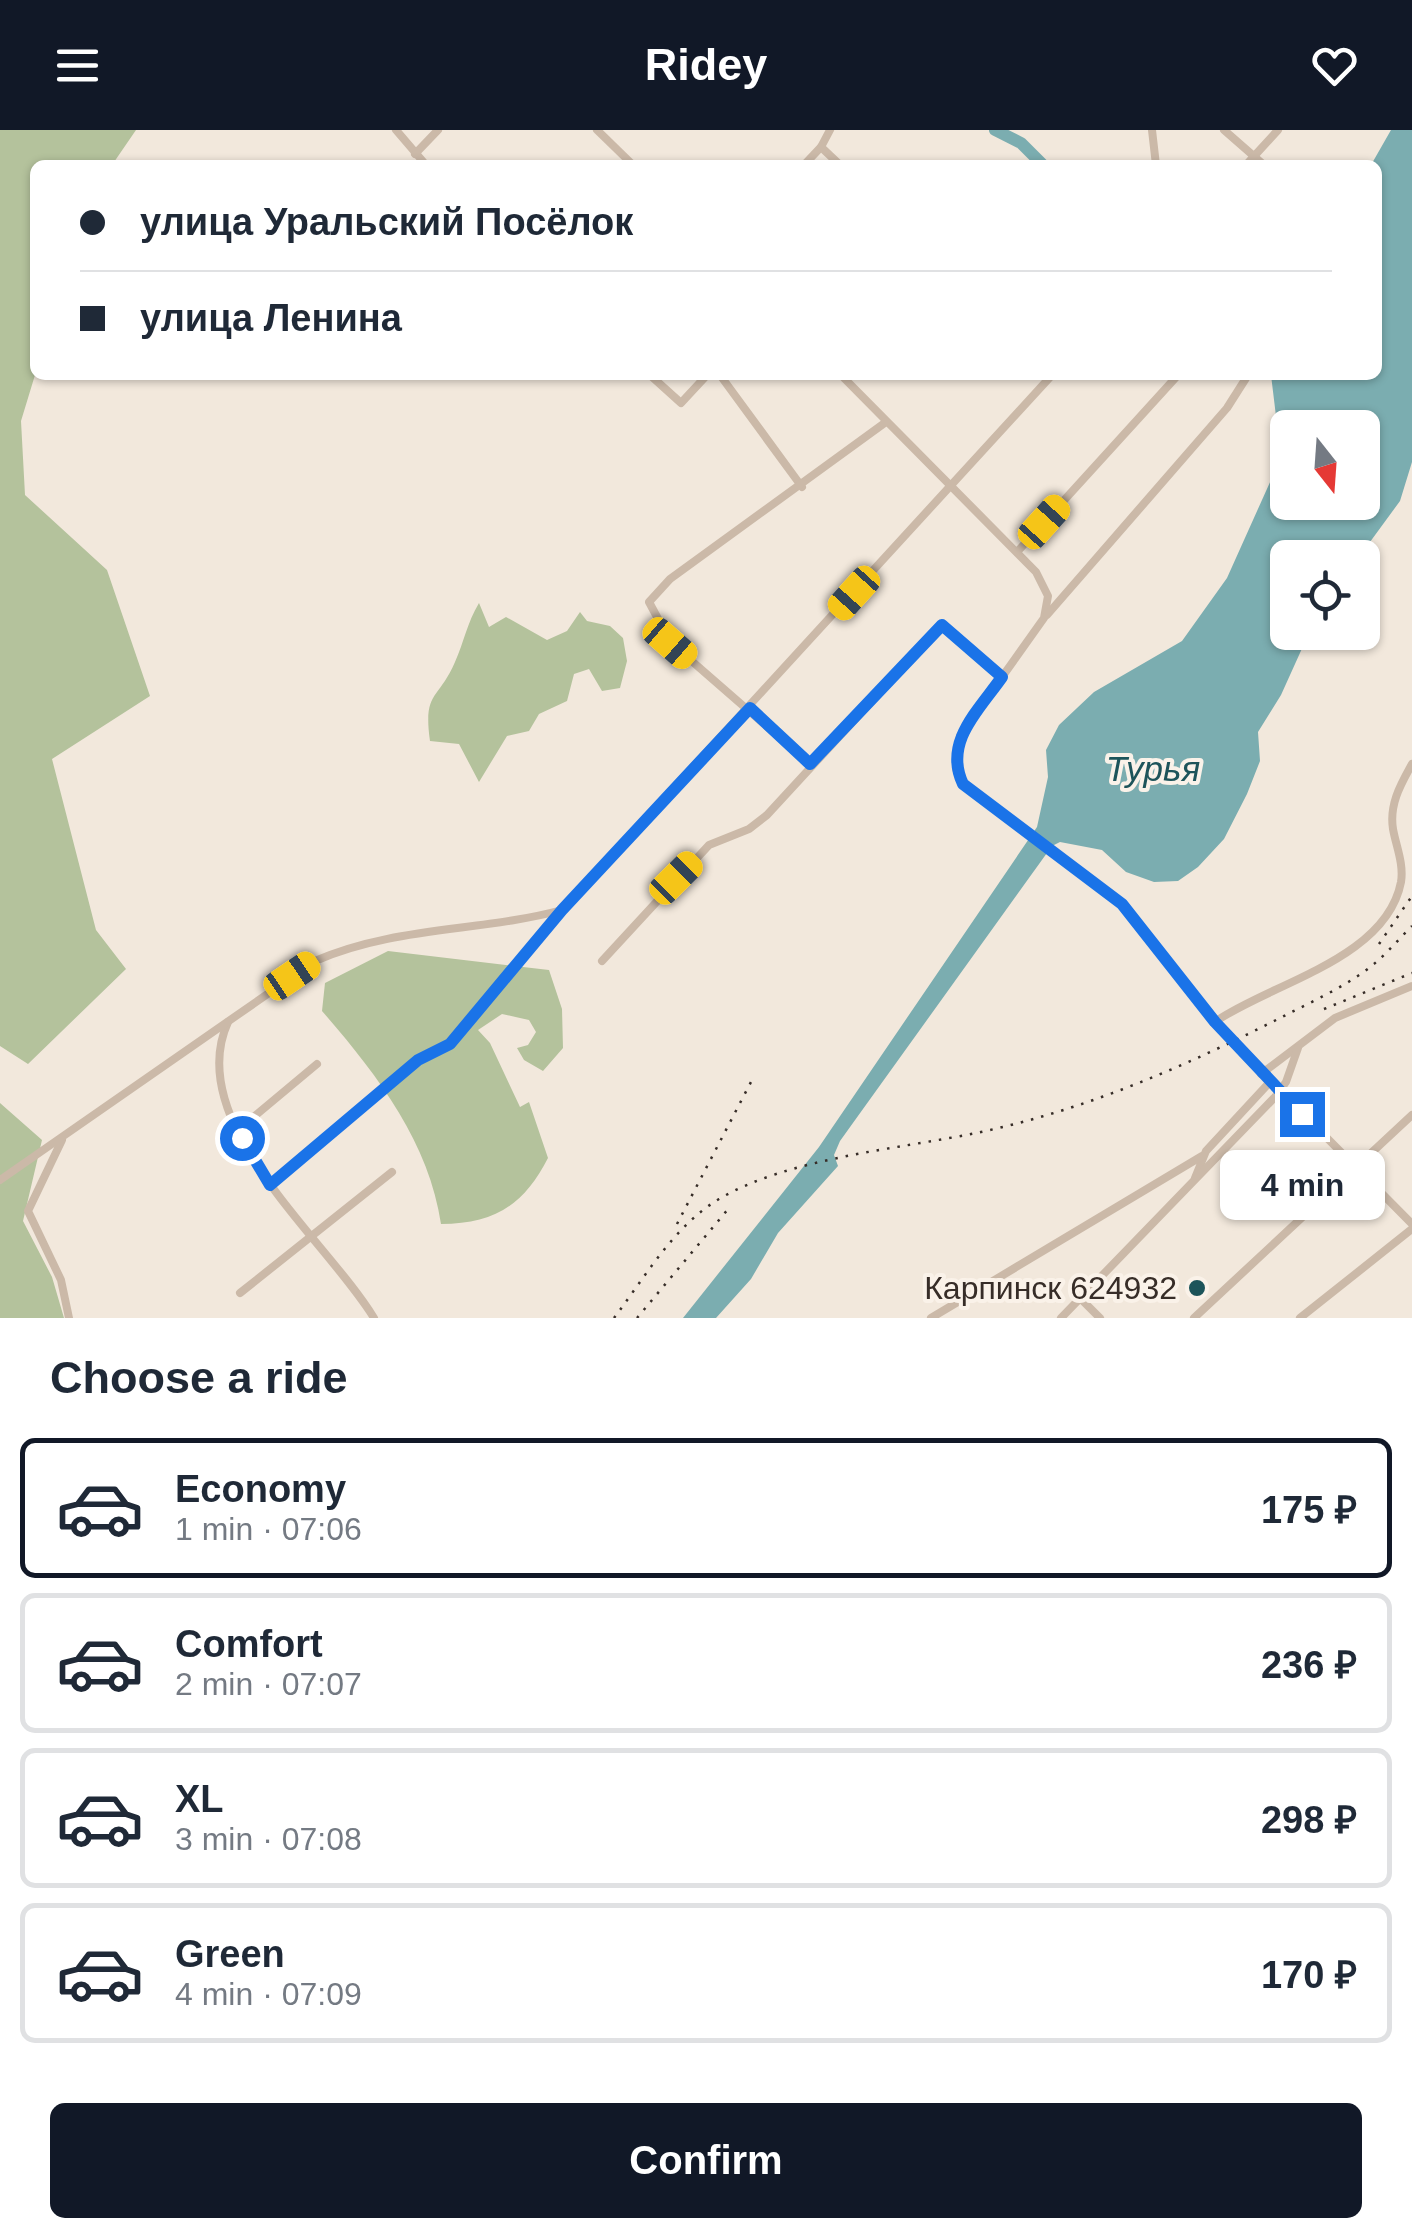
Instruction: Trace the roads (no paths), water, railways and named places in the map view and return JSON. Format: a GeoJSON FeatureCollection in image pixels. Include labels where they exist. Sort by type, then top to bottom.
{"type":"FeatureCollection","features":[{"type":"Feature","properties":{"kind":"street"},"geometry":{"type":"LineString","coordinates":[[396,130],[421,160]]}},
{"type":"Feature","properties":{"kind":"street"},"geometry":{"type":"LineString","coordinates":[[414,154],[438,130]]}},
{"type":"Feature","properties":{"kind":"street"},"geometry":{"type":"LineString","coordinates":[[597,130],[628,160]]}},
{"type":"Feature","properties":{"kind":"street"},"geometry":{"type":"LineString","coordinates":[[809,160],[830,130]]}},
{"type":"Feature","properties":{"kind":"street"},"geometry":{"type":"LineString","coordinates":[[1152,130],[1155,160]]}},
{"type":"Feature","properties":{"kind":"street"},"geometry":{"type":"LineString","coordinates":[[1224,130],[1258,160]]}},
{"type":"Feature","properties":{"kind":"street"},"geometry":{"type":"LineString","coordinates":[[1250,160],[1278,130]]}},
{"type":"Feature","properties":{"kind":"street"},"geometry":{"type":"LineString","coordinates":[[821,147],[835,160]]}},
{"type":"Feature","properties":{"kind":"street"},"geometry":{"type":"LineString","coordinates":[[656,380],[681,403],[702,380]]}},
{"type":"Feature","properties":{"kind":"street"},"geometry":{"type":"LineString","coordinates":[[724,380],[802,487]]}},
{"type":"Feature","properties":{"kind":"street"},"geometry":{"type":"LineString","coordinates":[[846,380],[1044,583],[1048,596],[1044,618]]}},
{"type":"Feature","properties":{"kind":"street"},"geometry":{"type":"LineString","coordinates":[[270,1185],[418,1060],[450,1044],[562,910],[1047,380]]}},
{"type":"Feature","properties":{"kind":"street"},"geometry":{"type":"LineString","coordinates":[[1017,552],[1173,380]]}},
{"type":"Feature","properties":{"kind":"street"},"geometry":{"type":"LineString","coordinates":[[1245,380],[1227,408],[1044,618],[960,736],[956,769],[976,798],[1122,904],[1215,1022],[1412,1226],[1300,1318]]}},
{"type":"Feature","properties":{"kind":"street"},"geometry":{"type":"LineString","coordinates":[[810,764],[750,708],[670,643],[649,602],[670,579],[802,487],[886,422]]}},
{"type":"Feature","properties":{"kind":"street"},"geometry":{"type":"LineString","coordinates":[[602,961],[709,845],[748,830],[942,625],[1002,677]]}},
{"type":"Feature","properties":{"kind":"street"},"geometry":{"type":"LineString","coordinates":[[1215,1022],[1328,965],[1372,930],[1388,909],[1401,880],[1393,805],[1412,764]]}},
{"type":"Feature","properties":{"kind":"street"},"geometry":{"type":"LineString","coordinates":[[0,1180],[315,960],[341,949],[414,932],[562,910]]}},
{"type":"Feature","properties":{"kind":"street"},"geometry":{"type":"LineString","coordinates":[[1262,1074],[1336,1018],[1412,986]]}},
{"type":"Feature","properties":{"kind":"street"},"geometry":{"type":"LineString","coordinates":[[229,1020],[218,1066],[238,1130],[270,1185],[374,1318]]}},
{"type":"Feature","properties":{"kind":"street"},"geometry":{"type":"LineString","coordinates":[[1061,1318],[1279,1092],[1298,1048]]}},
{"type":"Feature","properties":{"kind":"street"},"geometry":{"type":"LineString","coordinates":[[238,1130],[317,1064]]}},
{"type":"Feature","properties":{"kind":"street"},"geometry":{"type":"LineString","coordinates":[[931,1318],[1202,1156],[1270,1082]]}},
{"type":"Feature","properties":{"kind":"street"},"geometry":{"type":"LineString","coordinates":[[1194,1318],[1412,1115]]}},
{"type":"Feature","properties":{"kind":"street"},"geometry":{"type":"LineString","coordinates":[[62,1140],[28,1210],[61,1280],[69,1318]]}},
{"type":"Feature","properties":{"kind":"street"},"geometry":{"type":"LineString","coordinates":[[1193,1182],[1202,1156]]}},
{"type":"Feature","properties":{"kind":"street"},"geometry":{"type":"LineString","coordinates":[[240,1293],[392,1172]]}},
{"type":"Feature","properties":{"kind":"street"},"geometry":{"type":"LineString","coordinates":[[1079,1297],[1100,1318]]}},
{"type":"Feature","properties":{"kind":"water","name":"Турья"},"geometry":{"type":"Polygon","coordinates":[[[1391,130],[1412,130],[1412,462],[1400,501],[1371,540],[1270,540],[1270,650],[1301,650],[1281,695],[1258,732],[1260,761],[1224,839],[1198,867],[1178,881],[1154,882],[1126,872],[1102,850],[1060,842],[1052,846],[840,1141],[834,1155],[838,1166],[778,1233],[751,1279],[716,1318],[683,1318],[819,1147],[1037,827],[1048,777],[1046,750],[1059,725],[1094,692],[1182,641],[1227,578],[1270,482],[1270,520],[1380,520],[1380,410],[1275,410],[1272,380],[1382,380],[1382,160],[1374,160],[1391,130]]]}},
{"type":"Feature","properties":{"kind":"waterway"},"geometry":{"type":"LineString","coordinates":[[995,130],[1021,143],[1038,160]]}},
{"type":"Feature","properties":{"kind":"railway"},"geometry":{"type":"LineString","coordinates":[[1379,944],[1412,896]]}},
{"type":"Feature","properties":{"kind":"railway"},"geometry":{"type":"LineString","coordinates":[[614,1318],[688,1223],[719,1199],[747,1185],[810,1164],[976,1133],[1095,1100],[1246,1035],[1341,986],[1374,964],[1412,926]]}},
{"type":"Feature","properties":{"kind":"railway"},"geometry":{"type":"LineString","coordinates":[[1324,1009],[1412,973]]}},
{"type":"Feature","properties":{"kind":"railway"},"geometry":{"type":"LineString","coordinates":[[677,1224],[752,1080]]}},
{"type":"Feature","properties":{"kind":"railway"},"geometry":{"type":"LineString","coordinates":[[637,1318],[729,1208]]}},
{"type":"Feature","properties":{"kind":"place","name":"Карпинск 624932"},"geometry":{"type":"Point","coordinates":[1197,1288]}}]}
